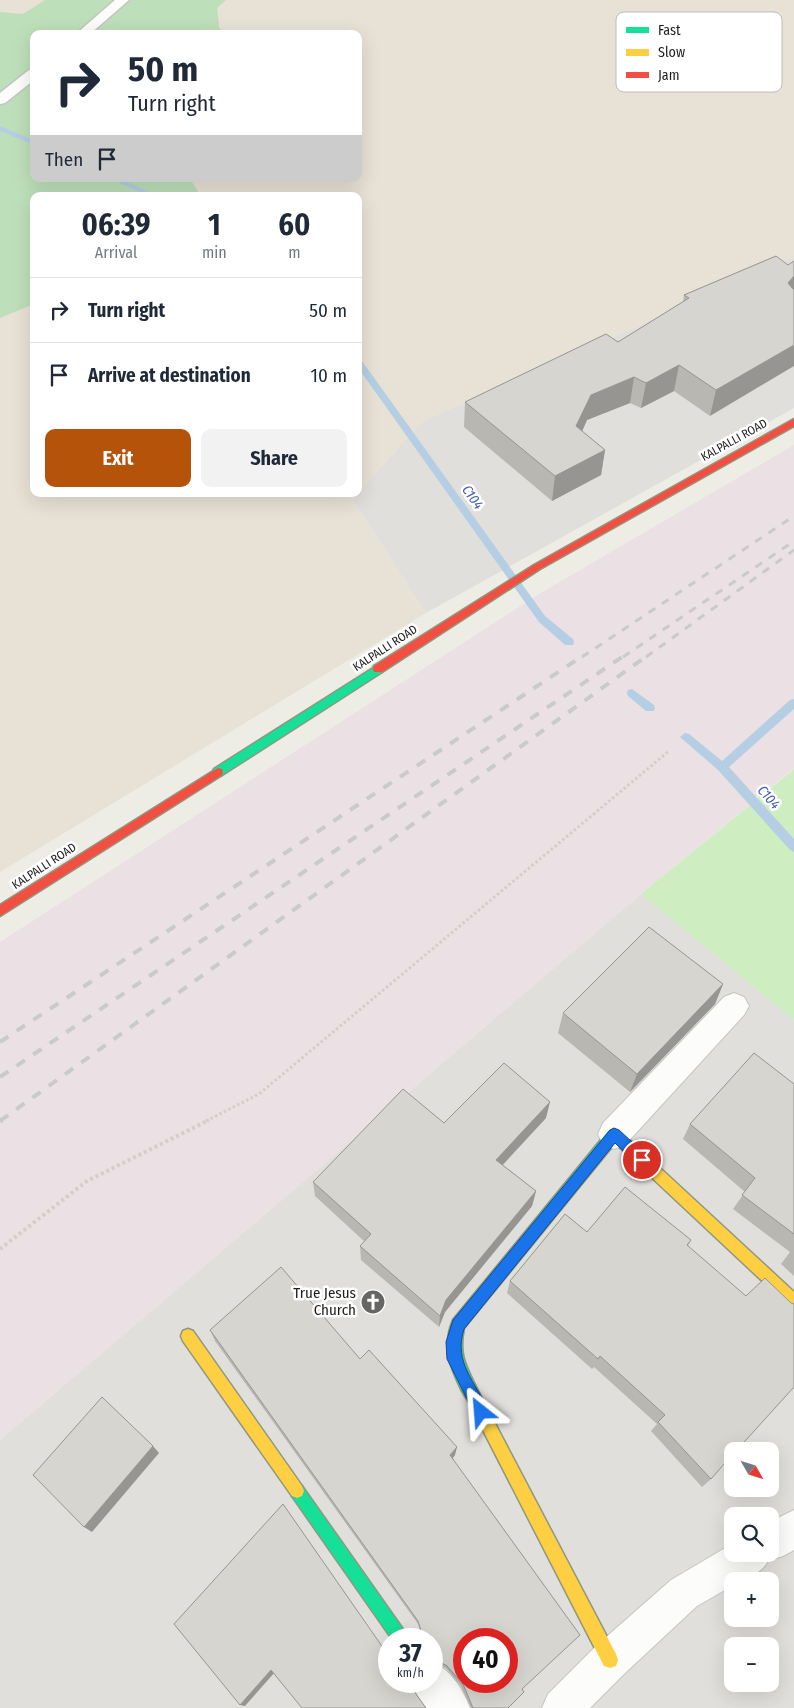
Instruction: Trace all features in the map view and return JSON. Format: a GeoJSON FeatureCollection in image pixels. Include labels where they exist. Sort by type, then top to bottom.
{"type":"FeatureCollection","features":[{"type":"Feature","properties":{"kind":"street","name":"KALPALLI ROAD"},"geometry":{"type":"LineString","coordinates":[[0,911],[527,574],[794,422]]}},
{"type":"Feature","properties":{"kind":"street"},"geometry":{"type":"LineString","coordinates":[[610,1660],[454,1359],[453,1342],[458,1325],[614,1134],[734,1006]]}},
{"type":"Feature","properties":{"kind":"street"},"geometry":{"type":"LineString","coordinates":[[614,1134],[794,1301]]}},
{"type":"Feature","properties":{"kind":"street"},"geometry":{"type":"LineString","coordinates":[[188,1336],[394,1628]]}},
{"type":"Feature","properties":{"kind":"street"},"geometry":{"type":"LineString","coordinates":[[779,1538],[794,1530]]}},
{"type":"Feature","properties":{"kind":"street"},"geometry":{"type":"LineString","coordinates":[[562,1708],[610,1660],[684,1593],[738,1562]]}},
{"type":"Feature","properties":{"kind":"street"},"geometry":{"type":"LineString","coordinates":[[439,1693],[450,1708]]}},
{"type":"Feature","properties":{"kind":"lane"},"geometry":{"type":"LineString","coordinates":[[87,30],[124,0]]}},
{"type":"Feature","properties":{"kind":"lane"},"geometry":{"type":"LineString","coordinates":[[0,100],[30,76]]}},
{"type":"Feature","properties":{"kind":"path"},"geometry":{"type":"LineString","coordinates":[[0,1249],[87,1181],[259,1094],[668,751]]}},
{"type":"Feature","properties":{"kind":"shaded area"},"geometry":{"type":"Polygon","coordinates":[[[0,0],[794,0],[794,257],[423,421],[362,488],[362,192],[30,192],[30,497],[354,497],[352,499],[426,613],[0,872],[0,0]]]}},
{"type":"Feature","properties":{"kind":"shaded area"},"geometry":{"type":"Polygon","coordinates":[[[794,257],[794,408],[426,613],[352,499],[362,497],[362,488],[423,421],[794,257]]]}},
{"type":"Feature","properties":{"kind":"shaded area"},"geometry":{"type":"Polygon","coordinates":[[[794,445],[794,768],[641,894],[0,1440],[0,942],[539,594],[794,445]]]}},
{"type":"Feature","properties":{"kind":"shaded area"},"geometry":{"type":"Polygon","coordinates":[[[641,894],[794,1020],[794,1708],[0,1708],[0,1440],[641,894]]]}},
{"type":"Feature","properties":{"kind":"green space"},"geometry":{"type":"Polygon","coordinates":[[[45,0],[226,0],[217,8],[219,27],[221,30],[30,30],[30,182],[192,182],[198,192],[30,192],[30,306],[0,318],[0,12],[23,14],[45,0]]]}},
{"type":"Feature","properties":{"kind":"green space"},"geometry":{"type":"Polygon","coordinates":[[[794,769],[794,1020],[641,894],[794,769]]]}},
{"type":"Feature","properties":{"kind":"building"},"geometry":{"type":"Polygon","coordinates":[[[776,256],[788,265],[794,261],[794,277],[788,283],[794,289],[794,345],[716,390],[679,365],[646,383],[634,377],[591,395],[576,426],[605,450],[555,476],[465,402],[606,334],[618,342],[689,298],[684,295],[776,256]]]}},
{"type":"Feature","properties":{"kind":"building"},"geometry":{"type":"Polygon","coordinates":[[[649,927],[723,984],[637,1074],[563,1013],[649,927]]]}},
{"type":"Feature","properties":{"kind":"building"},"geometry":{"type":"Polygon","coordinates":[[[754,1053],[794,1084],[794,1234],[742,1195],[755,1178],[690,1124],[754,1053]]]}},
{"type":"Feature","properties":{"kind":"building"},"geometry":{"type":"Polygon","coordinates":[[[504,1063],[550,1102],[496,1160],[536,1191],[446,1300],[440,1316],[360,1246],[371,1234],[313,1182],[403,1089],[444,1123],[504,1063]]]}},
{"type":"Feature","properties":{"kind":"building"},"geometry":{"type":"Polygon","coordinates":[[[625,1187],[691,1240],[687,1245],[746,1296],[765,1278],[794,1304],[794,1387],[744,1442],[724,1442],[724,1464],[711,1479],[658,1422],[665,1415],[600,1356],[598,1359],[510,1281],[565,1214],[587,1232],[625,1187]]]}},
{"type":"Feature","properties":{"kind":"building"},"geometry":{"type":"Polygon","coordinates":[[[281,1267],[360,1359],[369,1350],[457,1447],[450,1455],[580,1635],[522,1689],[524,1692],[508,1708],[473,1708],[467,1693],[518,1693],[518,1628],[453,1628],[453,1673],[443,1664],[443,1628],[420,1628],[418,1621],[210,1330],[281,1267]]]}},
{"type":"Feature","properties":{"kind":"building"},"geometry":{"type":"Polygon","coordinates":[[[102,1397],[153,1446],[84,1527],[33,1475],[102,1397]]]}},
{"type":"Feature","properties":{"kind":"building"},"geometry":{"type":"Polygon","coordinates":[[[283,1504],[378,1641],[378,1693],[416,1693],[426,1708],[302,1708],[271,1670],[240,1705],[174,1624],[283,1504]]]}},
{"type":"Feature","properties":{"kind":"waterway","name":"C104"},"geometry":{"type":"LineString","coordinates":[[0,128],[30,141]]}},
{"type":"Feature","properties":{"kind":"waterway","name":"C104"},"geometry":{"type":"LineString","coordinates":[[122,182],[145,192]]}},
{"type":"Feature","properties":{"kind":"waterway","name":"C104"},"geometry":{"type":"LineString","coordinates":[[362,367],[542,619],[569,642]]}},
{"type":"Feature","properties":{"kind":"waterway","name":"C104"},"geometry":{"type":"LineString","coordinates":[[632,693],[650,708]]}},
{"type":"Feature","properties":{"kind":"waterway"},"geometry":{"type":"LineString","coordinates":[[722,767],[794,703]]}},
{"type":"Feature","properties":{"kind":"waterway"},"geometry":{"type":"LineString","coordinates":[[685,737],[722,767]]}},
{"type":"Feature","properties":{"kind":"waterway","name":"C104"},"geometry":{"type":"LineString","coordinates":[[722,767],[794,847]]}},
{"type":"Feature","properties":{"kind":"railway"},"geometry":{"type":"LineString","coordinates":[[582,657],[794,516]]}},
{"type":"Feature","properties":{"kind":"railway"},"geometry":{"type":"LineString","coordinates":[[623,657],[794,541]]}},
{"type":"Feature","properties":{"kind":"railway"},"geometry":{"type":"LineString","coordinates":[[646,657],[794,550]]}},
{"type":"Feature","properties":{"kind":"railway"},"geometry":{"type":"LineString","coordinates":[[0,1042],[584,655]]}},
{"type":"Feature","properties":{"kind":"railway"},"geometry":{"type":"LineString","coordinates":[[0,1077],[625,655]]}},
{"type":"Feature","properties":{"kind":"railway"},"geometry":{"type":"LineString","coordinates":[[2,1120],[0,1121],[648,655]]}},
{"type":"Feature","properties":{"kind":"traffic: fast"},"geometry":{"type":"LineString","coordinates":[[218,772],[378,669]]}},
{"type":"Feature","properties":{"kind":"traffic: fast"},"geometry":{"type":"LineString","coordinates":[[474,1398],[460,1371],[455,1355],[454,1347],[458,1325],[614,1134],[654,1171]]}},
{"type":"Feature","properties":{"kind":"traffic: fast"},"geometry":{"type":"LineString","coordinates":[[297,1491],[394,1628]]}},
{"type":"Feature","properties":{"kind":"traffic: slow"},"geometry":{"type":"LineString","coordinates":[[654,1171],[794,1301]]}},
{"type":"Feature","properties":{"kind":"traffic: slow"},"geometry":{"type":"LineString","coordinates":[[188,1336],[297,1491]]}},
{"type":"Feature","properties":{"kind":"traffic: slow"},"geometry":{"type":"LineString","coordinates":[[474,1398],[610,1660]]}},
{"type":"Feature","properties":{"kind":"traffic: jam"},"geometry":{"type":"LineString","coordinates":[[378,669],[537,567],[794,422]]}},
{"type":"Feature","properties":{"kind":"traffic: jam"},"geometry":{"type":"LineString","coordinates":[[0,911],[218,772]]}},
{"type":"Feature","properties":{"kind":"place","name":"True Jesus Church"},"geometry":{"type":"Point","coordinates":[373,1302]}},
{"type":"Feature","properties":{"kind":"route"},"geometry":{"type":"LineString","coordinates":[[481,1412],[454,1359],[453,1342],[458,1325],[614,1134],[642,1160]]}}]}
